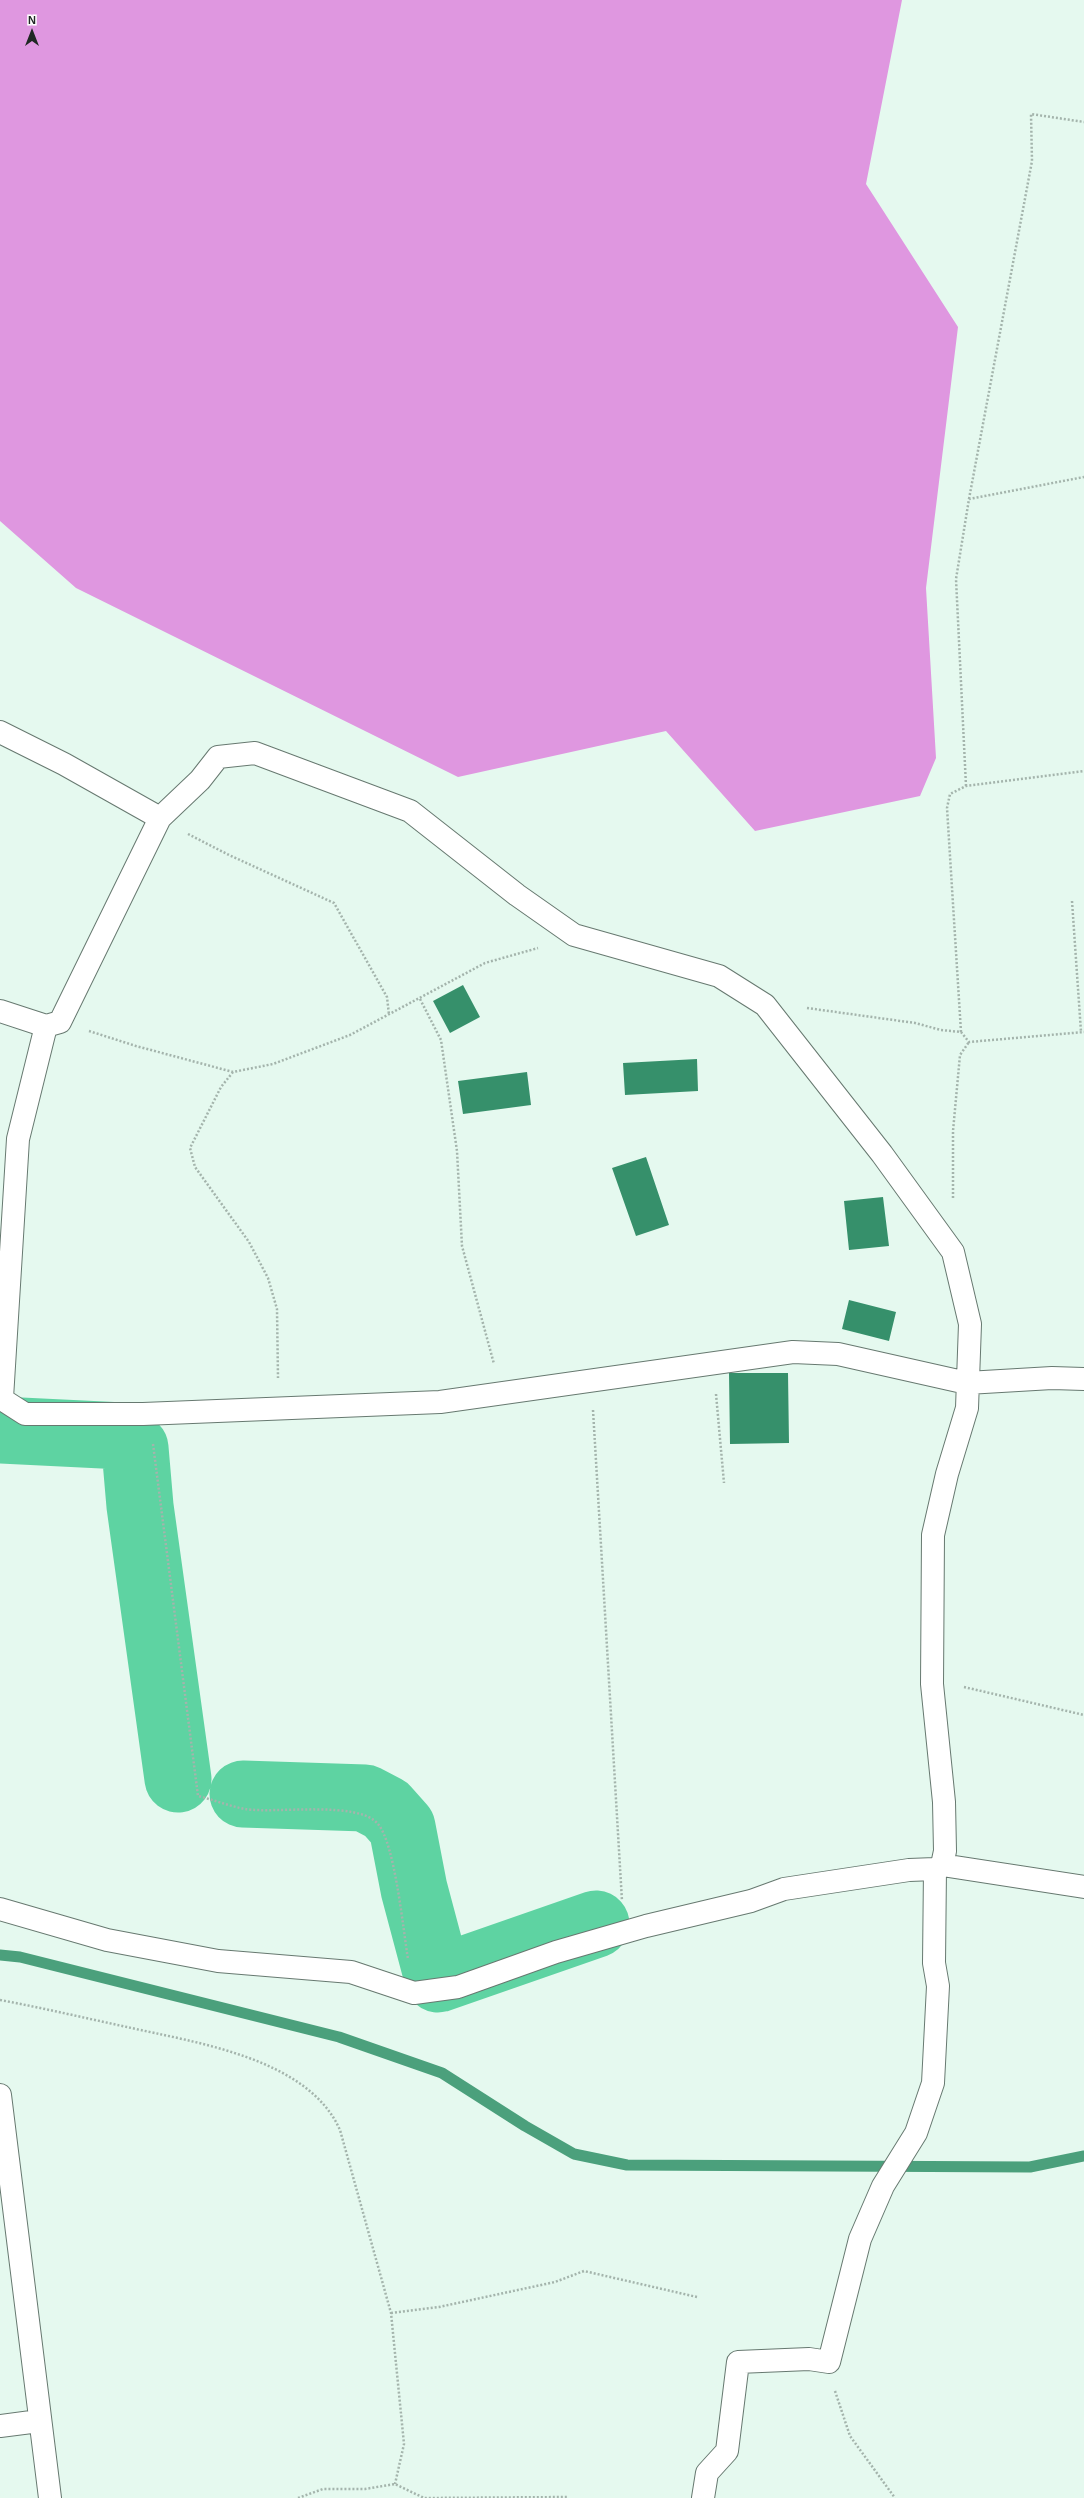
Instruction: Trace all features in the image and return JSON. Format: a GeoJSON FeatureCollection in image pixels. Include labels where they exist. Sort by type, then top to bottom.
{"type":"FeatureCollection","features":[{"type":"Feature","properties":{"kind":"street"},"geometry":{"type":"LineString","coordinates":[[0,732],[64,764],[160,818]]}},
{"type":"Feature","properties":{"kind":"street"},"geometry":{"type":"LineString","coordinates":[[703,2498],[707,2473],[727,2451],[738,2362],[809,2359],[829,2362],[860,2240],[883,2186],[906,2152],[916,2133],[933,2083],[938,1986],[934,1963],[938,1867],[945,1851],[944,1802],[932,1684],[933,1535],[947,1474],[967,1408],[967,1383],[970,1324],[953,1252],[882,1154],[765,1005],[719,976],[574,935],[517,895],[410,812],[255,753],[218,757],[200,780],[160,818],[53,1024],[18,1139],[1,1398],[25,1414],[142,1414],[440,1402],[793,1352],[838,1354],[967,1383],[1052,1378],[1084,1379]]}},
{"type":"Feature","properties":{"kind":"street"},"geometry":{"type":"LineString","coordinates":[[0,1011],[53,1024]]}},
{"type":"Feature","properties":{"kind":"street"},"geometry":{"type":"LineString","coordinates":[[0,1909],[107,1940],[218,1961],[351,1972],[414,1993],[458,1987],[556,1952],[624,1932],[751,1901],[784,1889],[938,1867],[1084,1887]]}},
{"type":"Feature","properties":{"kind":"street"},"geometry":{"type":"LineString","coordinates":[[0,2096],[26,2291],[39,2421],[50,2498]]}},
{"type":"Feature","properties":{"kind":"street"},"geometry":{"type":"LineString","coordinates":[[0,2426],[39,2421]]}},
{"type":"Feature","properties":{"kind":"path"},"geometry":{"type":"LineString","coordinates":[[966,786],[956,579],[969,499],[1032,161],[1031,114],[1084,122]]}},
{"type":"Feature","properties":{"kind":"path"},"geometry":{"type":"LineString","coordinates":[[969,499],[1084,477]]}},
{"type":"Feature","properties":{"kind":"path"},"geometry":{"type":"LineString","coordinates":[[969,1042],[961,1032],[947,808],[950,794],[966,786],[1084,771]]}},
{"type":"Feature","properties":{"kind":"path"},"geometry":{"type":"LineString","coordinates":[[160,818],[229,855],[334,903],[386,997],[388,1015]]}},
{"type":"Feature","properties":{"kind":"path"},"geometry":{"type":"LineString","coordinates":[[969,1042],[1082,1032],[1072,901]]}},
{"type":"Feature","properties":{"kind":"path"},"geometry":{"type":"LineString","coordinates":[[53,1024],[233,1072],[273,1064],[350,1035],[485,963],[556,943],[574,935]]}},
{"type":"Feature","properties":{"kind":"path"},"geometry":{"type":"LineString","coordinates":[[420,999],[441,1040],[457,1151],[462,1246],[502,1393]]}},
{"type":"Feature","properties":{"kind":"path"},"geometry":{"type":"LineString","coordinates":[[765,1005],[808,1008],[915,1023],[941,1030],[961,1032]]}},
{"type":"Feature","properties":{"kind":"path"},"geometry":{"type":"LineString","coordinates":[[953,1200],[953,1132],[960,1055],[969,1042]]}},
{"type":"Feature","properties":{"kind":"path"},"geometry":{"type":"LineString","coordinates":[[233,1072],[221,1087],[190,1148],[195,1167],[249,1242],[268,1278],[277,1309],[279,1360],[276,1408]]}},
{"type":"Feature","properties":{"kind":"path"},"geometry":{"type":"LineString","coordinates":[[714,1363],[724,1483]]}},
{"type":"Feature","properties":{"kind":"path"},"geometry":{"type":"LineString","coordinates":[[587,1381],[593,1416],[624,1932]]}},
{"type":"Feature","properties":{"kind":"path"},"geometry":{"type":"LineString","coordinates":[[142,1414],[152,1433],[198,1796],[245,1809],[334,1810],[362,1814],[378,1823],[390,1846],[414,1993]]}},
{"type":"Feature","properties":{"kind":"path"},"geometry":{"type":"LineString","coordinates":[[932,1684],[944,1683],[1084,1715]]}},
{"type":"Feature","properties":{"kind":"path"},"geometry":{"type":"LineString","coordinates":[[0,2000],[220,2048],[278,2070],[311,2093],[332,2112],[340,2130],[391,2313],[404,2444],[395,2484]]}},
{"type":"Feature","properties":{"kind":"path"},"geometry":{"type":"LineString","coordinates":[[391,2313],[439,2307],[555,2282],[584,2271],[697,2297]]}},
{"type":"Feature","properties":{"kind":"path"},"geometry":{"type":"LineString","coordinates":[[829,2362],[830,2379],[850,2436],[895,2498]]}},
{"type":"Feature","properties":{"kind":"path"},"geometry":{"type":"LineString","coordinates":[[298,2498],[323,2489],[365,2489],[395,2484],[424,2498],[568,2497]]}},
{"type":"Feature","properties":{"kind":"shaded area"},"geometry":{"type":"Polygon","coordinates":[[[0,0],[902,0],[866,184],[958,327],[926,588],[936,758],[920,796],[755,831],[666,731],[458,777],[76,588],[0,521],[0,0]]]}},
{"type":"Feature","properties":{"kind":"building"},"geometry":{"type":"Polygon","coordinates":[[[463,985],[480,1017],[450,1033],[433,1001],[463,985]]]}},
{"type":"Feature","properties":{"kind":"building"},"geometry":{"type":"Polygon","coordinates":[[[697,1059],[698,1091],[625,1095],[623,1063],[697,1059]]]}},
{"type":"Feature","properties":{"kind":"building"},"geometry":{"type":"Polygon","coordinates":[[[527,1072],[531,1105],[463,1114],[458,1081],[527,1072]]]}},
{"type":"Feature","properties":{"kind":"building"},"geometry":{"type":"Polygon","coordinates":[[[646,1157],[669,1225],[636,1236],[612,1168],[646,1157]]]}},
{"type":"Feature","properties":{"kind":"building"},"geometry":{"type":"Polygon","coordinates":[[[883,1197],[889,1246],[849,1250],[844,1201],[883,1197]]]}},
{"type":"Feature","properties":{"kind":"building"},"geometry":{"type":"Polygon","coordinates":[[[849,1300],[896,1312],[889,1341],[842,1329],[849,1300]]]}},
{"type":"Feature","properties":{"kind":"building"},"geometry":{"type":"Polygon","coordinates":[[[729,1373],[788,1373],[789,1443],[730,1444],[729,1373]]]}},
{"type":"Feature","properties":{"kind":"waterway"},"geometry":{"type":"LineString","coordinates":[[0,1430],[123,1436],[135,1448],[140,1506],[178,1779]]}},
{"type":"Feature","properties":{"kind":"waterway"},"geometry":{"type":"LineString","coordinates":[[243,1794],[365,1798],[386,1809],[402,1827],[414,1889],[438,1979],[596,1924]]}},
{"type":"Feature","properties":{"kind":"waterway"},"geometry":{"type":"LineString","coordinates":[[0,1955],[20,1957],[339,2037],[442,2073],[525,2126],[574,2154],[627,2165],[1030,2167],[1084,2156]]}}]}
